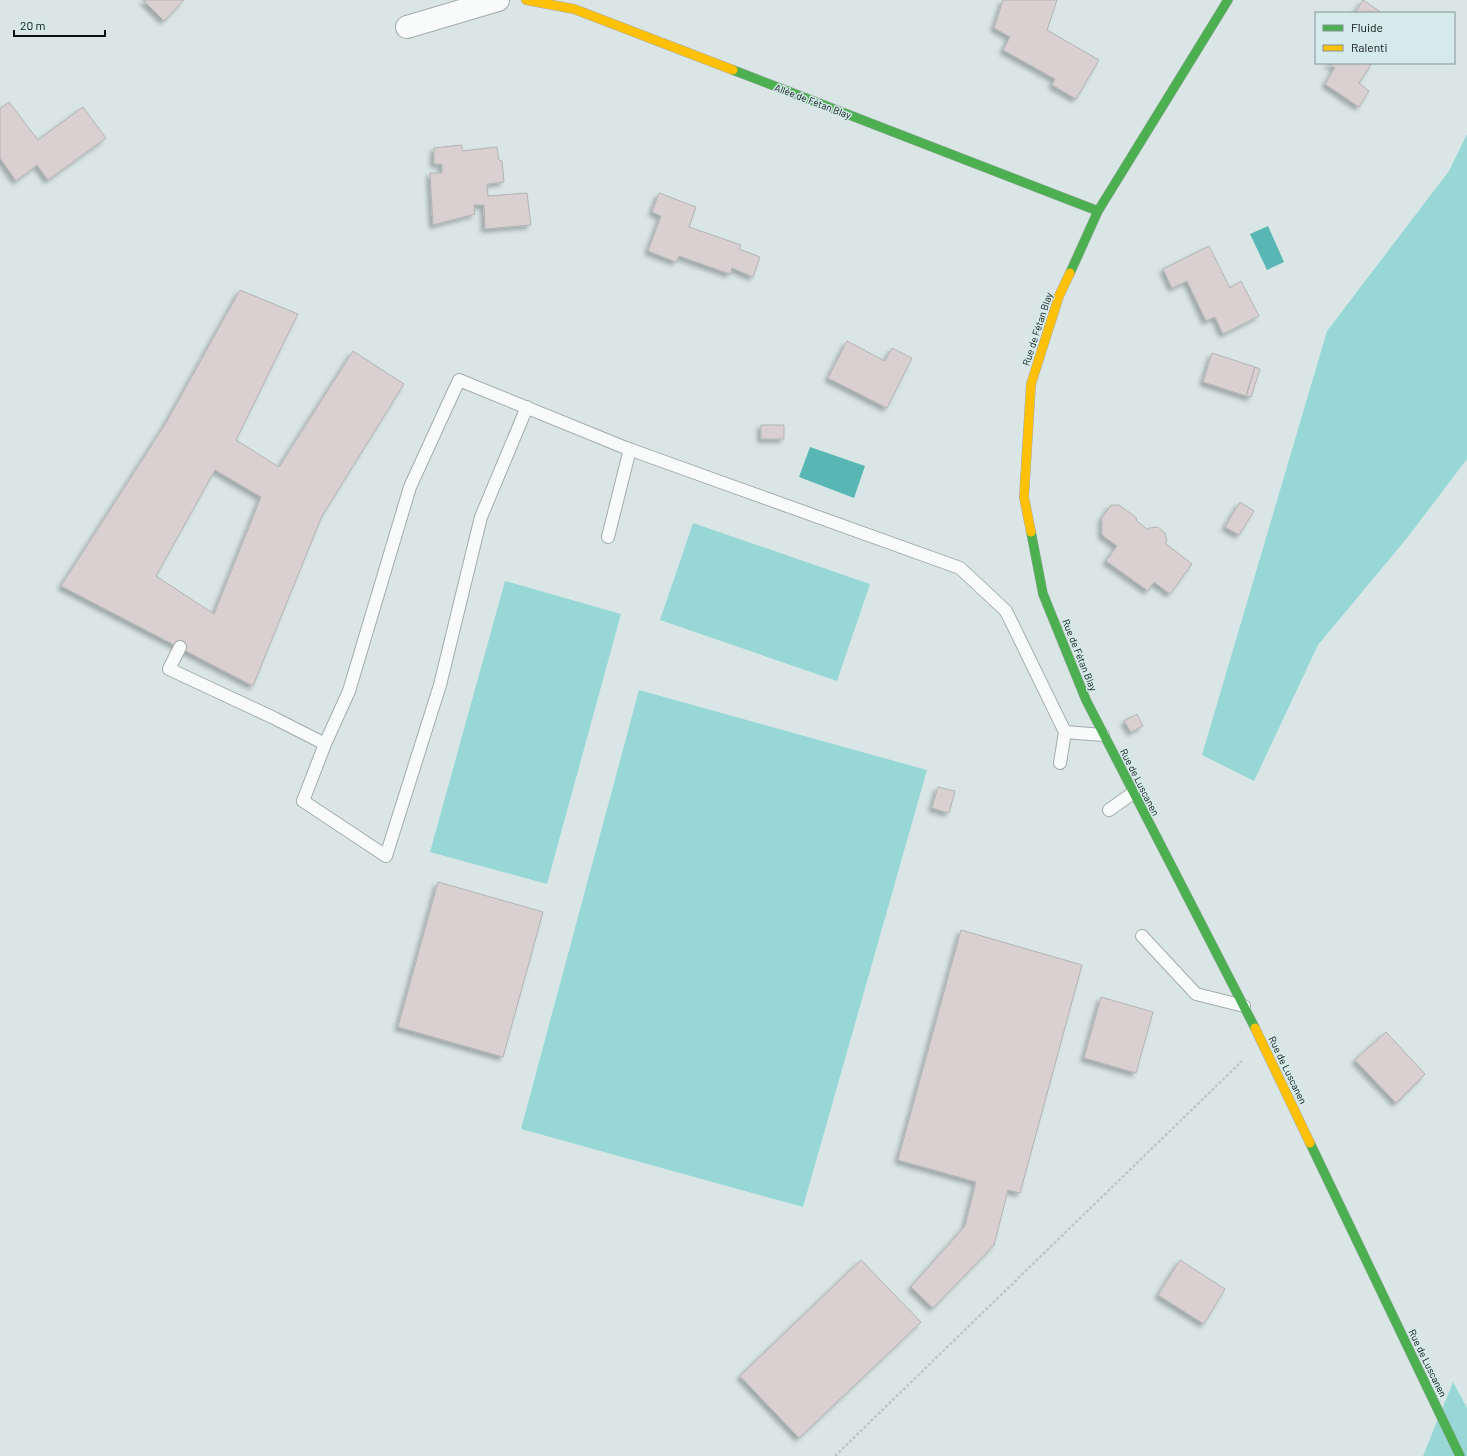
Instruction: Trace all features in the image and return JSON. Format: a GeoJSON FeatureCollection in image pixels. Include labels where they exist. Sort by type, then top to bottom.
{"type":"FeatureCollection","features":[{"type":"Feature","properties":{"kind":"street"},"geometry":{"type":"LineString","coordinates":[[406,27],[498,0]]}},
{"type":"Feature","properties":{"kind":"street","name":"Allée de Fétan Blay"},"geometry":{"type":"LineString","coordinates":[[526,0],[574,9],[1098,211]]}},
{"type":"Feature","properties":{"kind":"street","name":"Rue de Fétan Blay"},"geometry":{"type":"LineString","coordinates":[[1086,700],[1043,594],[1024,497],[1031,384],[1059,296],[1098,211],[1228,0]]}},
{"type":"Feature","properties":{"kind":"street","name":"Rue de Luscanen"},"geometry":{"type":"LineString","coordinates":[[1086,700],[1103,736],[1262,1041],[1460,1456]]}},
{"type":"Feature","properties":{"kind":"lane"},"geometry":{"type":"LineString","coordinates":[[527,407],[481,517],[440,685],[386,856],[303,801],[325,744],[349,692],[410,487],[459,380],[527,407],[630,449],[960,568],[1006,611],[1065,732],[1060,763]]}},
{"type":"Feature","properties":{"kind":"lane"},"geometry":{"type":"LineString","coordinates":[[608,537],[630,449]]}},
{"type":"Feature","properties":{"kind":"lane"},"geometry":{"type":"LineString","coordinates":[[180,648],[169,669],[274,718],[325,744]]}},
{"type":"Feature","properties":{"kind":"lane"},"geometry":{"type":"LineString","coordinates":[[1065,732],[1103,736]]}},
{"type":"Feature","properties":{"kind":"lane"},"geometry":{"type":"LineString","coordinates":[[1110,810],[1133,793]]}},
{"type":"Feature","properties":{"kind":"lane"},"geometry":{"type":"LineString","coordinates":[[1142,936],[1196,994],[1244,1006]]}},
{"type":"Feature","properties":{"kind":"path"},"geometry":{"type":"LineString","coordinates":[[834,1456],[1262,1041]]}},
{"type":"Feature","properties":{"kind":"shaded area"},"geometry":{"type":"Polygon","coordinates":[[[1467,134],[1467,459],[1407,538],[1318,645],[1254,781],[1202,755],[1327,331],[1449,171],[1467,134]]]}},
{"type":"Feature","properties":{"kind":"shaded area"},"geometry":{"type":"Polygon","coordinates":[[[1268,226],[1284,262],[1267,270],[1250,234],[1268,226]]]}},
{"type":"Feature","properties":{"kind":"shaded area"},"geometry":{"type":"Polygon","coordinates":[[[810,447],[865,466],[854,498],[799,477],[810,447]]]}},
{"type":"Feature","properties":{"kind":"shaded area"},"geometry":{"type":"Polygon","coordinates":[[[693,523],[870,584],[837,681],[660,620],[693,523]]]}},
{"type":"Feature","properties":{"kind":"shaded area"},"geometry":{"type":"Polygon","coordinates":[[[505,581],[621,614],[547,884],[430,852],[505,581]]]}},
{"type":"Feature","properties":{"kind":"shaded area"},"geometry":{"type":"Polygon","coordinates":[[[639,690],[927,770],[803,1207],[521,1129],[639,690]]]}},
{"type":"Feature","properties":{"kind":"shaded area"},"geometry":{"type":"Polygon","coordinates":[[[1453,1382],[1467,1408],[1467,1456],[1423,1456],[1453,1382]]]}},
{"type":"Feature","properties":{"kind":"building"},"geometry":{"type":"Polygon","coordinates":[[[143,0],[184,0],[164,21],[143,0]]]}},
{"type":"Feature","properties":{"kind":"building"},"geometry":{"type":"Polygon","coordinates":[[[1003,0],[1057,0],[1047,30],[1099,60],[1076,99],[1052,85],[1055,79],[1003,50],[1010,37],[994,28],[1003,0]]]}},
{"type":"Feature","properties":{"kind":"building"},"geometry":{"type":"Polygon","coordinates":[[[1363,0],[1381,12],[1356,12],[1363,0]]]}},
{"type":"Feature","properties":{"kind":"building"},"geometry":{"type":"Polygon","coordinates":[[[1329,64],[1371,64],[1359,83],[1369,91],[1359,107],[1325,84],[1335,68],[1329,64]]]}},
{"type":"Feature","properties":{"kind":"building"},"geometry":{"type":"Polygon","coordinates":[[[9,102],[38,140],[83,107],[106,138],[48,180],[37,165],[16,181],[0,158],[0,109],[9,102]]]}},
{"type":"Feature","properties":{"kind":"building"},"geometry":{"type":"Polygon","coordinates":[[[462,145],[462,151],[497,147],[499,160],[502,161],[504,182],[487,184],[488,196],[527,193],[531,225],[485,229],[484,205],[474,205],[475,214],[433,225],[430,173],[442,173],[442,164],[434,164],[434,148],[462,145]]]}},
{"type":"Feature","properties":{"kind":"building"},"geometry":{"type":"Polygon","coordinates":[[[659,193],[696,207],[689,227],[741,245],[739,249],[760,257],[753,277],[732,268],[730,274],[679,256],[676,262],[648,251],[661,216],[652,212],[659,193]]]}},
{"type":"Feature","properties":{"kind":"building"},"geometry":{"type":"Polygon","coordinates":[[[1209,246],[1230,288],[1241,281],[1259,316],[1223,334],[1215,317],[1206,321],[1187,281],[1172,288],[1163,269],[1209,246]]]}},
{"type":"Feature","properties":{"kind":"building"},"geometry":{"type":"Polygon","coordinates":[[[240,290],[298,314],[236,440],[279,467],[353,351],[404,384],[322,516],[253,686],[61,586],[166,423],[240,290]],[[215,470],[156,576],[214,614],[261,497],[215,470]]]}},
{"type":"Feature","properties":{"kind":"building"},"geometry":{"type":"Polygon","coordinates":[[[847,341],[885,361],[892,348],[912,358],[887,408],[828,378],[847,341]]]}},
{"type":"Feature","properties":{"kind":"building"},"geometry":{"type":"Polygon","coordinates":[[[1212,353],[1255,367],[1246,396],[1203,382],[1212,353]]]}},
{"type":"Feature","properties":{"kind":"building"},"geometry":{"type":"Polygon","coordinates":[[[1255,367],[1260,369],[1251,397],[1246,396],[1255,367]]]}},
{"type":"Feature","properties":{"kind":"building"},"geometry":{"type":"Polygon","coordinates":[[[761,425],[784,425],[784,439],[761,439],[761,425]]]}},
{"type":"Feature","properties":{"kind":"building"},"geometry":{"type":"Polygon","coordinates":[[[1240,502],[1254,511],[1239,535],[1225,527],[1240,502]]]}},
{"type":"Feature","properties":{"kind":"building"},"geometry":{"type":"Polygon","coordinates":[[[1111,505],[1119,505],[1137,518],[1136,520],[1148,530],[1149,528],[1158,527],[1165,533],[1167,541],[1165,543],[1192,564],[1170,594],[1154,582],[1148,591],[1106,561],[1117,546],[1102,535],[1102,518],[1111,505]]]}},
{"type":"Feature","properties":{"kind":"building"},"geometry":{"type":"Polygon","coordinates":[[[1137,714],[1143,726],[1131,732],[1124,721],[1137,714]]]}},
{"type":"Feature","properties":{"kind":"building"},"geometry":{"type":"Polygon","coordinates":[[[938,787],[955,791],[949,813],[932,808],[938,787]]]}},
{"type":"Feature","properties":{"kind":"building"},"geometry":{"type":"Polygon","coordinates":[[[438,882],[543,912],[503,1057],[398,1027],[438,882]]]}},
{"type":"Feature","properties":{"kind":"building"},"geometry":{"type":"Polygon","coordinates":[[[961,930],[1082,965],[1020,1193],[1008,1190],[994,1245],[933,1308],[911,1287],[965,1226],[976,1182],[898,1160],[961,930]]]}},
{"type":"Feature","properties":{"kind":"building"},"geometry":{"type":"Polygon","coordinates":[[[1101,997],[1153,1012],[1136,1073],[1084,1058],[1101,997]]]}},
{"type":"Feature","properties":{"kind":"building"},"geometry":{"type":"Polygon","coordinates":[[[1386,1032],[1425,1074],[1396,1103],[1355,1060],[1386,1032]]]}},
{"type":"Feature","properties":{"kind":"building"},"geometry":{"type":"Polygon","coordinates":[[[861,1260],[921,1322],[799,1438],[740,1376],[861,1260]]]}},
{"type":"Feature","properties":{"kind":"building"},"geometry":{"type":"Polygon","coordinates":[[[1180,1260],[1225,1289],[1204,1324],[1158,1295],[1180,1260]]]}},
{"type":"Feature","properties":{"kind":"traffic: fast"},"geometry":{"type":"LineString","coordinates":[[1070,273],[1098,211],[1228,0]]}},
{"type":"Feature","properties":{"kind":"traffic: fast"},"geometry":{"type":"LineString","coordinates":[[733,70],[1098,211]]}},
{"type":"Feature","properties":{"kind":"traffic: fast"},"geometry":{"type":"LineString","coordinates":[[1031,532],[1043,594],[1086,700],[1255,1028]]}},
{"type":"Feature","properties":{"kind":"traffic: fast"},"geometry":{"type":"LineString","coordinates":[[1310,1143],[1460,1456]]}},
{"type":"Feature","properties":{"kind":"traffic: slow"},"geometry":{"type":"LineString","coordinates":[[526,0],[574,9],[733,70]]}},
{"type":"Feature","properties":{"kind":"traffic: slow"},"geometry":{"type":"LineString","coordinates":[[1031,532],[1024,497],[1031,384],[1059,296],[1070,273]]}},
{"type":"Feature","properties":{"kind":"traffic: slow"},"geometry":{"type":"LineString","coordinates":[[1255,1028],[1310,1143]]}}]}
